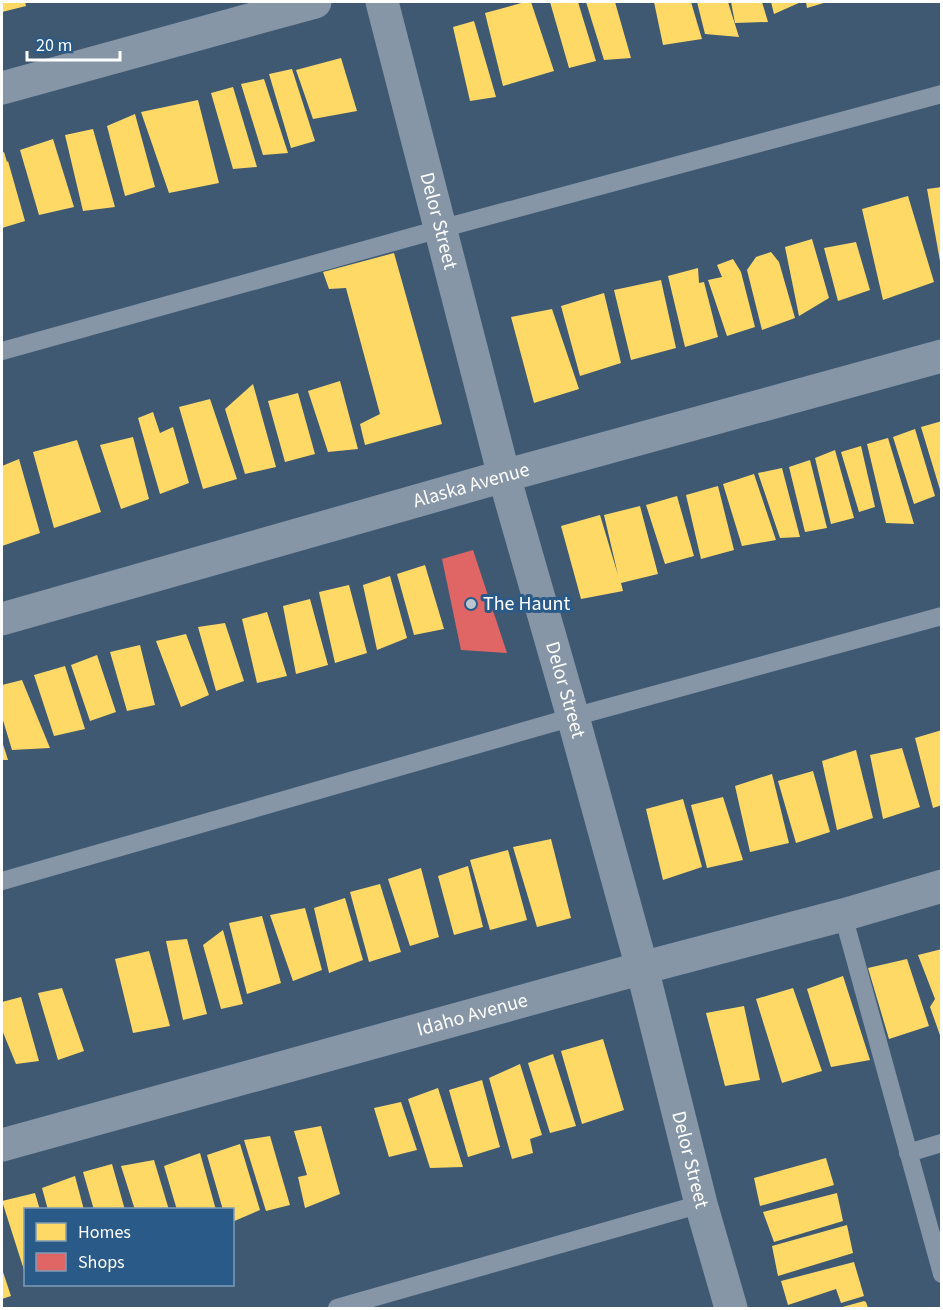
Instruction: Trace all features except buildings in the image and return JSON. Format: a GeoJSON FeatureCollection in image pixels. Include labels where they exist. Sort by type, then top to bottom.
{"type":"FeatureCollection","features":[{"type":"Feature","properties":{"kind":"street"},"geometry":{"type":"LineString","coordinates":[[2,88],[315,2]]}},
{"type":"Feature","properties":{"kind":"street","name":"Delor Street"},"geometry":{"type":"LineString","coordinates":[[382,2],[504,476],[642,968],[701,1204],[730,1308]]}},
{"type":"Feature","properties":{"kind":"street","name":"Alaska Avenue"},"geometry":{"type":"LineString","coordinates":[[2,619],[504,476],[942,356]]}},
{"type":"Feature","properties":{"kind":"street","name":"Idaho Avenue"},"geometry":{"type":"LineString","coordinates":[[2,1144],[942,886]]}},
{"type":"Feature","properties":{"kind":"lane"},"geometry":{"type":"LineString","coordinates":[[2,351],[440,229],[942,94]]}},
{"type":"Feature","properties":{"kind":"lane"},"geometry":{"type":"LineString","coordinates":[[2,881],[573,717],[942,616]]}},
{"type":"Feature","properties":{"kind":"lane"},"geometry":{"type":"LineString","coordinates":[[843,915],[942,1274]]}},
{"type":"Feature","properties":{"kind":"lane"},"geometry":{"type":"LineString","coordinates":[[908,1153],[942,1143]]}},
{"type":"Feature","properties":{"kind":"lane"},"geometry":{"type":"LineString","coordinates":[[337,1308],[701,1204]]}},
{"type":"Feature","properties":{"kind":"place","name":"The Haunt"},"geometry":{"type":"Point","coordinates":[471,604]}}]}
